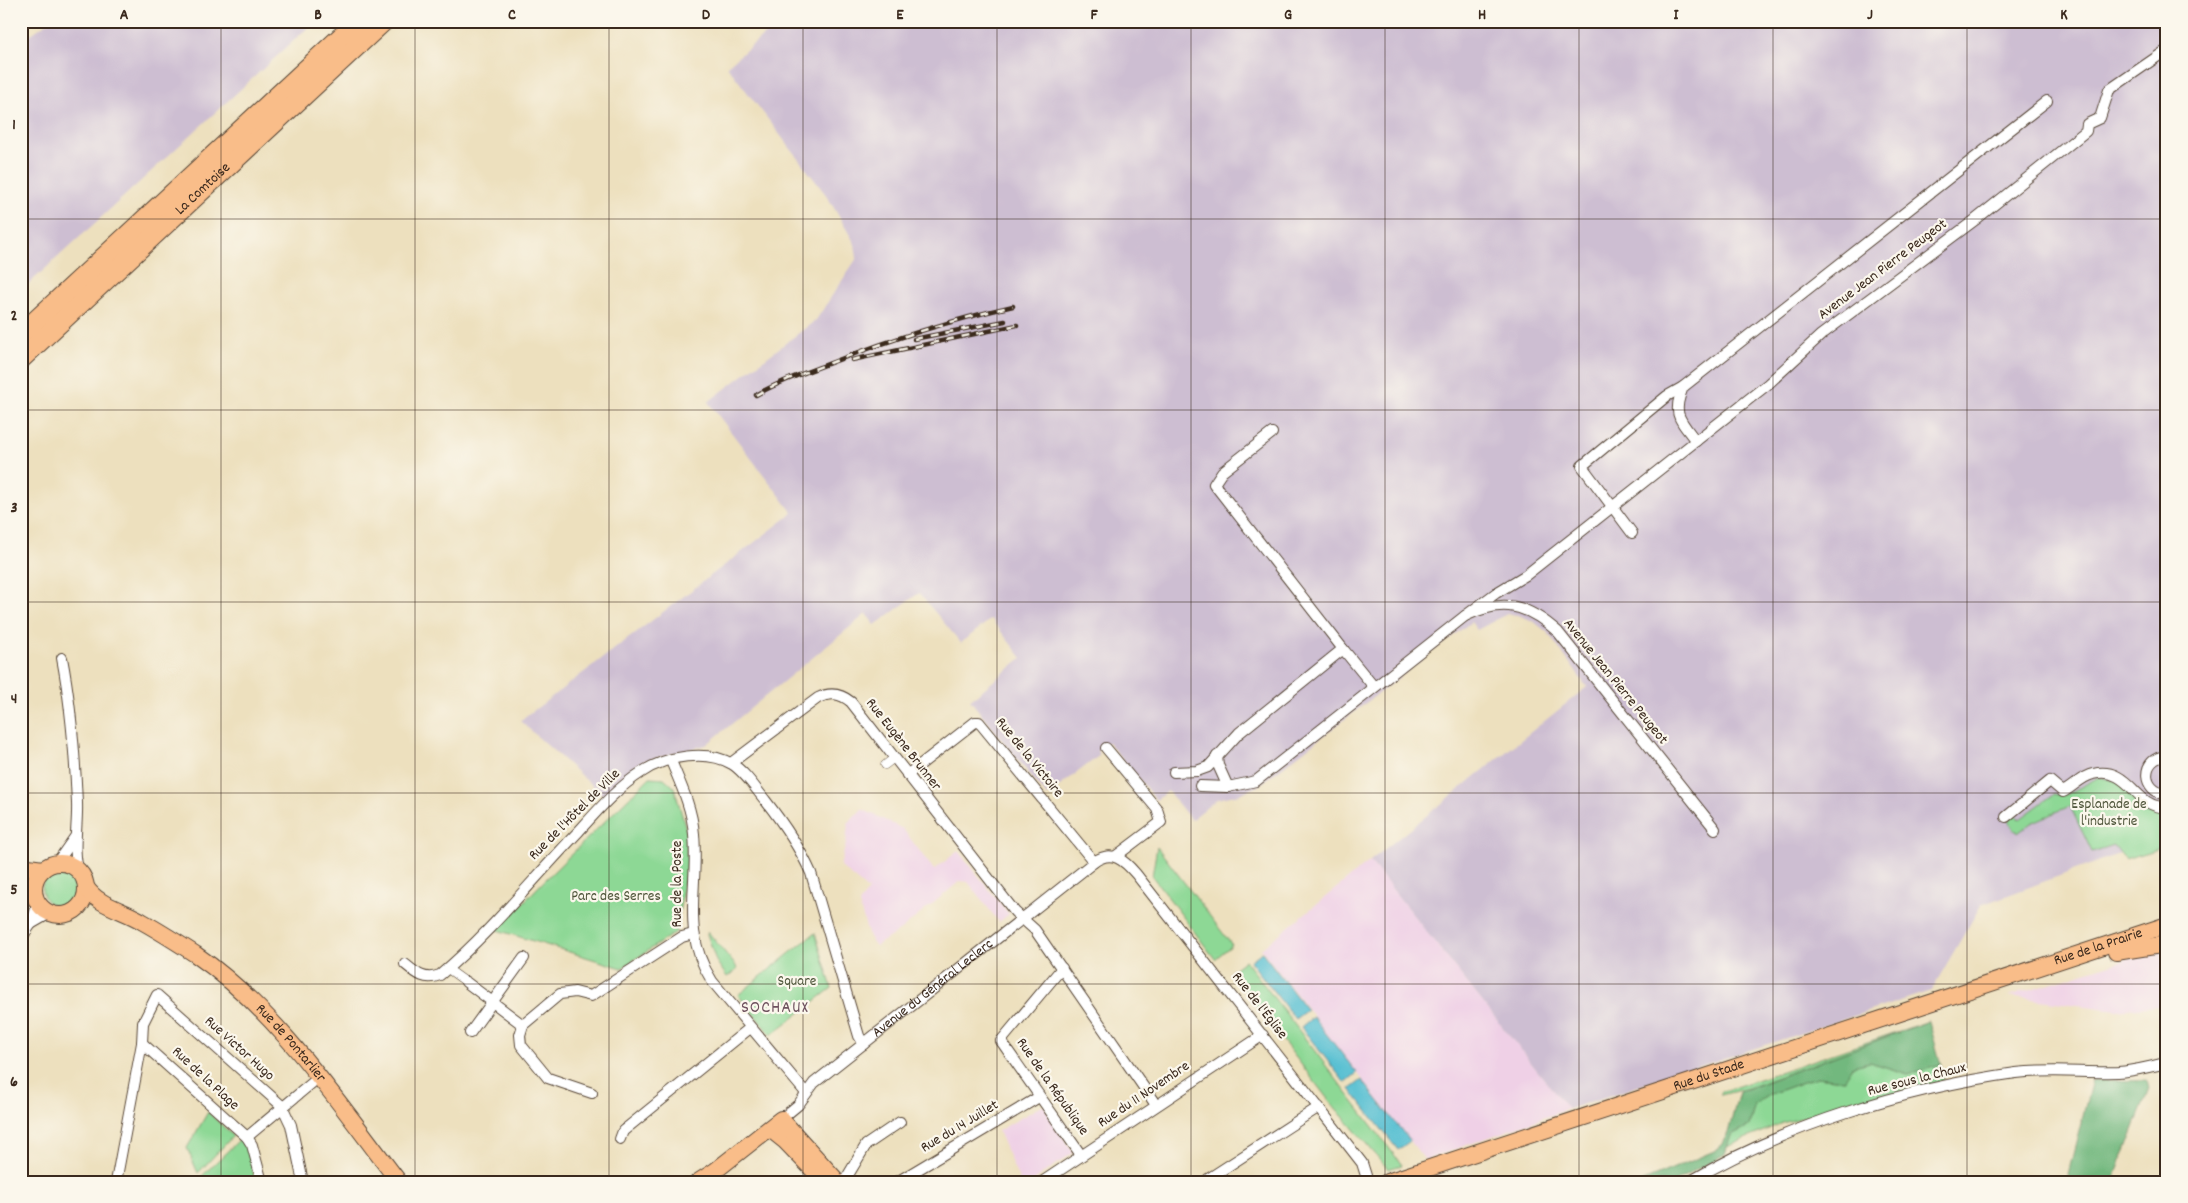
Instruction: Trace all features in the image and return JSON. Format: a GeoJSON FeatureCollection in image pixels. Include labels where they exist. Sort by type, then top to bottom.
{"type":"FeatureCollection","features":[{"type":"Feature","properties":{"kind":"highway","name":"La Comtoise"},"geometry":{"type":"LineString","coordinates":[[21,334],[358,21]]}},
{"type":"Feature","properties":{"kind":"highway","name":"La Comtoise"},"geometry":{"type":"LineString","coordinates":[[21,358],[384,21]]}},
{"type":"Feature","properties":{"kind":"highway"},"geometry":{"type":"LineString","coordinates":[[21,366],[112,274]]}},
{"type":"Feature","properties":{"kind":"highway"},"geometry":{"type":"LineString","coordinates":[[21,327],[71,288]]}},
{"type":"Feature","properties":{"kind":"main road"},"geometry":{"type":"LineString","coordinates":[[21,866],[72,866],[79,871],[86,887],[83,901],[73,912],[65,915],[41,902],[21,876]]}},
{"type":"Feature","properties":{"kind":"main road"},"geometry":{"type":"LineString","coordinates":[[41,902],[35,881],[50,866]]}},
{"type":"Feature","properties":{"kind":"main road","name":"Rue de Pontarlier"},"geometry":{"type":"LineString","coordinates":[[86,887],[96,899],[143,921],[223,974],[261,1009],[318,1078],[399,1182]]}},
{"type":"Feature","properties":{"kind":"main road","name":"Rue de Pontarlier"},"geometry":{"type":"LineString","coordinates":[[73,912],[83,908],[93,908],[133,926],[157,931]]}},
{"type":"Feature","properties":{"kind":"main road","name":"Rue de la Prairie"},"geometry":{"type":"LineString","coordinates":[[2030,976],[2167,925]]}},
{"type":"Feature","properties":{"kind":"main road","name":"Rue de la Prairie"},"geometry":{"type":"LineString","coordinates":[[2030,976],[2116,952],[2167,935]]}},
{"type":"Feature","properties":{"kind":"main road"},"geometry":{"type":"LineString","coordinates":[[2116,952],[2167,944]]}},
{"type":"Feature","properties":{"kind":"main road","name":"Rue du Stade"},"geometry":{"type":"LineString","coordinates":[[1387,1182],[2030,976]]}},
{"type":"Feature","properties":{"kind":"main road","name":"Rue du Stade"},"geometry":{"type":"LineString","coordinates":[[1423,1182],[2030,976]]}},
{"type":"Feature","properties":{"kind":"main road"},"geometry":{"type":"LineString","coordinates":[[776,1124],[786,1141],[824,1182]]}},
{"type":"Feature","properties":{"kind":"main road"},"geometry":{"type":"LineString","coordinates":[[776,1124],[838,1182]]}},
{"type":"Feature","properties":{"kind":"main road","name":"Avenue du Général Leclerc"},"geometry":{"type":"LineString","coordinates":[[698,1182],[711,1176],[776,1124]]}},
{"type":"Feature","properties":{"kind":"street","name":"Avenue Jean Pierre Peugeot"},"geometry":{"type":"LineString","coordinates":[[1200,786],[1228,787],[1256,781],[1465,616],[1496,593],[1526,576],[1768,384],[1828,330],[1975,220],[2086,131],[2087,124],[2100,118],[2109,90],[2167,50]]}},
{"type":"Feature","properties":{"kind":"street","name":"Avenue Jean Pierre Peugeot"},"geometry":{"type":"LineString","coordinates":[[1632,533],[1614,506],[1582,466],[1667,396],[1683,387],[2047,101]]}},
{"type":"Feature","properties":{"kind":"street"},"geometry":{"type":"LineString","coordinates":[[1683,387],[1676,404],[1680,421],[1696,441]]}},
{"type":"Feature","properties":{"kind":"street"},"geometry":{"type":"LineString","coordinates":[[1272,433],[1222,472],[1214,484],[1374,687]]}},
{"type":"Feature","properties":{"kind":"street","name":"Avenue Jean Pierre Peugeot"},"geometry":{"type":"LineString","coordinates":[[1465,616],[1488,607],[1506,604],[1524,608],[1544,619],[1558,632],[1715,829]]}},
{"type":"Feature","properties":{"kind":"street"},"geometry":{"type":"LineString","coordinates":[[1174,772],[1197,771],[1208,767],[1239,733],[1343,649]]}},
{"type":"Feature","properties":{"kind":"street"},"geometry":{"type":"LineString","coordinates":[[62,658],[67,686],[76,797],[77,834],[75,855],[79,871]]}},
{"type":"Feature","properties":{"kind":"street","name":"Rue Eugène Brunner"},"geometry":{"type":"LineString","coordinates":[[731,763],[818,698],[826,694],[844,696],[851,702],[890,762],[907,775],[1015,912],[1023,919]]}},
{"type":"Feature","properties":{"kind":"street","name":"Rue de la Victoire"},"geometry":{"type":"LineString","coordinates":[[907,775],[974,722],[980,722],[1094,862]]}},
{"type":"Feature","properties":{"kind":"street","name":"Avenue du Général Leclerc"},"geometry":{"type":"LineString","coordinates":[[776,1124],[798,1105],[814,1084],[1094,862],[1105,856],[1116,856],[1161,822],[1157,809],[1106,748]]}},
{"type":"Feature","properties":{"kind":"street","name":"Rue de l'Hôtel de Ville"},"geometry":{"type":"LineString","coordinates":[[405,964],[418,975],[426,978],[440,975],[448,969],[607,801],[643,770],[699,755],[731,763]]}},
{"type":"Feature","properties":{"kind":"street"},"geometry":{"type":"LineString","coordinates":[[1217,756],[1218,765],[1228,787]]}},
{"type":"Feature","properties":{"kind":"street"},"geometry":{"type":"LineString","coordinates":[[2167,756],[2154,760],[2146,776],[2150,787],[2154,791],[2167,794]]}},
{"type":"Feature","properties":{"kind":"street","name":"Rue de la Poste"},"geometry":{"type":"LineString","coordinates":[[671,761],[688,803],[693,823],[695,871],[693,934],[708,974],[750,1028],[806,1093]]}},
{"type":"Feature","properties":{"kind":"street"},"geometry":{"type":"LineString","coordinates":[[731,763],[742,772],[788,829],[806,860],[826,920],[858,1036],[864,1044]]}},
{"type":"Feature","properties":{"kind":"street"},"geometry":{"type":"LineString","coordinates":[[2006,817],[2050,781],[2063,792],[2090,774],[2108,772],[2118,775],[2145,801],[2167,808]]}},
{"type":"Feature","properties":{"kind":"street"},"geometry":{"type":"LineString","coordinates":[[50,866],[77,834]]}},
{"type":"Feature","properties":{"kind":"street","name":"Rue de l'Église"},"geometry":{"type":"LineString","coordinates":[[1116,856],[1124,860],[1136,874],[1319,1107],[1362,1163],[1368,1182]]}},
{"type":"Feature","properties":{"kind":"street"},"geometry":{"type":"LineString","coordinates":[[21,939],[31,924],[41,902]]}},
{"type":"Feature","properties":{"kind":"street"},"geometry":{"type":"LineString","coordinates":[[1023,919],[1035,930],[1156,1106]]}},
{"type":"Feature","properties":{"kind":"street"},"geometry":{"type":"LineString","coordinates":[[592,1093],[548,1078],[521,1045],[520,1035],[523,1025],[560,994],[575,992],[590,996],[682,937],[693,934]]}},
{"type":"Feature","properties":{"kind":"street"},"geometry":{"type":"LineString","coordinates":[[470,1033],[524,958]]}},
{"type":"Feature","properties":{"kind":"street","name":"Rue de la République"},"geometry":{"type":"LineString","coordinates":[[1062,968],[1001,1041],[1081,1155]]}},
{"type":"Feature","properties":{"kind":"street"},"geometry":{"type":"LineString","coordinates":[[448,969],[523,1025]]}},
{"type":"Feature","properties":{"kind":"street","name":"Rue Victor Hugo"},"geometry":{"type":"LineString","coordinates":[[142,1043],[142,1023],[157,995],[282,1106],[291,1125],[303,1182]]}},
{"type":"Feature","properties":{"kind":"street"},"geometry":{"type":"LineString","coordinates":[[620,1139],[623,1131],[630,1125],[750,1028]]}},
{"type":"Feature","properties":{"kind":"street","name":"Rue du 11 Novembre"},"geometry":{"type":"LineString","coordinates":[[1042,1182],[1263,1035]]}},
{"type":"Feature","properties":{"kind":"street"},"geometry":{"type":"LineString","coordinates":[[116,1182],[142,1043]]}},
{"type":"Feature","properties":{"kind":"street","name":"Rue de la Plage"},"geometry":{"type":"LineString","coordinates":[[142,1043],[246,1136]]}},
{"type":"Feature","properties":{"kind":"street","name":"Rue sous la Chaux"},"geometry":{"type":"LineString","coordinates":[[1689,1182],[1767,1142],[1803,1127],[1884,1102],[1946,1086],[2030,1072],[2117,1072],[2167,1063]]}},
{"type":"Feature","properties":{"kind":"street"},"geometry":{"type":"LineString","coordinates":[[262,1182],[252,1145],[246,1136],[318,1078]]}},
{"type":"Feature","properties":{"kind":"street","name":"Rue du 14 Juillet"},"geometry":{"type":"LineString","coordinates":[[897,1182],[1039,1097]]}},
{"type":"Feature","properties":{"kind":"street"},"geometry":{"type":"LineString","coordinates":[[1209,1180],[1319,1107]]}},
{"type":"Feature","properties":{"kind":"street"},"geometry":{"type":"LineString","coordinates":[[844,1182],[866,1146],[900,1122]]}},
{"type":"Feature","properties":{"kind":"shaded area"},"geometry":{"type":"Polygon","coordinates":[[[50,21],[315,21],[21,291],[21,41],[50,21]]]}},
{"type":"Feature","properties":{"kind":"shaded area"},"geometry":{"type":"Polygon","coordinates":[[[781,21],[2167,21],[2167,840],[2135,848],[1981,905],[1931,991],[1568,1109],[1370,861],[1587,687],[1547,632],[1533,621],[1518,615],[1507,614],[1477,630],[1471,622],[1258,786],[1239,794],[1217,799],[1191,820],[1168,791],[1156,800],[1108,742],[1097,751],[1100,755],[1047,796],[970,700],[1022,658],[991,619],[961,643],[919,593],[875,625],[866,614],[706,745],[640,762],[605,797],[520,721],[793,513],[708,402],[816,320],[857,258],[855,244],[827,196],[727,66],[781,21]]]}},
{"type":"Feature","properties":{"kind":"shaded area"},"geometry":{"type":"Polygon","coordinates":[[[862,809],[903,829],[934,870],[958,851],[1009,914],[999,922],[968,882],[960,881],[902,929],[876,946],[869,937],[859,904],[868,890],[840,866],[846,844],[848,823],[862,809]]]}},
{"type":"Feature","properties":{"kind":"shaded area"},"geometry":{"type":"Polygon","coordinates":[[[1370,861],[1568,1109],[1425,1160],[1261,949],[1370,861]]]}},
{"type":"Feature","properties":{"kind":"shaded area"},"geometry":{"type":"Polygon","coordinates":[[[2152,951],[2167,951],[2167,1005],[2117,1010],[2009,996],[2152,951]]]}},
{"type":"Feature","properties":{"kind":"shaded area"},"geometry":{"type":"Polygon","coordinates":[[[1044,1106],[1073,1153],[1031,1182],[1020,1182],[998,1131],[1044,1106]]]}},
{"type":"Feature","properties":{"kind":"green space","name":"Parc des Serres"},"geometry":{"type":"Polygon","coordinates":[[[650,777],[664,778],[674,787],[686,829],[687,864],[676,932],[622,968],[497,930],[543,882],[650,777]]]}},
{"type":"Feature","properties":{"kind":"green space","name":"Esplanade de l'industrie"},"geometry":{"type":"Polygon","coordinates":[[[2099,777],[2120,782],[2150,808],[2164,813],[2167,821],[2167,846],[2125,859],[2114,845],[2092,852],[2070,806],[2031,823],[2018,833],[2008,820],[2015,814],[2020,819],[2054,794],[2064,796],[2099,777]]]}},
{"type":"Feature","properties":{"kind":"green space"},"geometry":{"type":"Polygon","coordinates":[[[1157,847],[1232,945],[1215,959],[1152,876],[1157,847]]]}},
{"type":"Feature","properties":{"kind":"green space"},"geometry":{"type":"Polygon","coordinates":[[[59,872],[71,877],[76,889],[71,901],[59,906],[47,901],[42,889],[47,877],[59,872]]]}},
{"type":"Feature","properties":{"kind":"green space"},"geometry":{"type":"Polygon","coordinates":[[[708,932],[736,966],[737,970],[727,977],[716,961],[708,932]]]}},
{"type":"Feature","properties":{"kind":"green space","name":"Square"},"geometry":{"type":"Polygon","coordinates":[[[815,933],[832,988],[771,1035],[738,995],[815,933]]]}},
{"type":"Feature","properties":{"kind":"green space"},"geometry":{"type":"Polygon","coordinates":[[[1245,960],[1402,1165],[1388,1169],[1327,1098],[1230,972],[1245,960]]]}},
{"type":"Feature","properties":{"kind":"green space"},"geometry":{"type":"Polygon","coordinates":[[[1929,1021],[1748,1088],[1721,1095],[1721,1092],[1929,1021]]]}},
{"type":"Feature","properties":{"kind":"green space"},"geometry":{"type":"Polygon","coordinates":[[[1929,1021],[1941,1065],[1908,1074],[1870,1062],[1853,1066],[1844,1080],[1817,1077],[1770,1094],[1755,1104],[1749,1126],[1731,1135],[1725,1154],[1674,1182],[1641,1182],[1719,1149],[1728,1133],[1739,1092],[1929,1021]]]}},
{"type":"Feature","properties":{"kind":"green space"},"geometry":{"type":"Polygon","coordinates":[[[1870,1062],[1908,1074],[1941,1065],[1943,1081],[1782,1123],[1727,1147],[1731,1135],[1749,1126],[1755,1104],[1770,1094],[1817,1077],[1844,1080],[1853,1066],[1870,1062]]]}},
{"type":"Feature","properties":{"kind":"green space"},"geometry":{"type":"Polygon","coordinates":[[[2092,1080],[2147,1081],[2149,1089],[2113,1182],[2066,1182],[2092,1080]]]}},
{"type":"Feature","properties":{"kind":"green space"},"geometry":{"type":"Polygon","coordinates":[[[208,1112],[233,1136],[198,1173],[187,1148],[208,1112]]]}},
{"type":"Feature","properties":{"kind":"green space"},"geometry":{"type":"Polygon","coordinates":[[[240,1139],[248,1147],[255,1180],[204,1182],[200,1178],[240,1139]]]}},
{"type":"Feature","properties":{"kind":"water"},"geometry":{"type":"Polygon","coordinates":[[[1262,952],[1307,1010],[1295,1019],[1250,961],[1262,952]]]}},
{"type":"Feature","properties":{"kind":"water"},"geometry":{"type":"Polygon","coordinates":[[[1313,1017],[1357,1073],[1345,1083],[1301,1027],[1313,1017]]]}},
{"type":"Feature","properties":{"kind":"water"},"geometry":{"type":"Polygon","coordinates":[[[1362,1080],[1410,1141],[1398,1150],[1350,1089],[1362,1080]]]}},
{"type":"Feature","properties":{"kind":"railway"},"geometry":{"type":"LineString","coordinates":[[756,395],[774,385],[877,346],[945,324],[1013,306]]}},
{"type":"Feature","properties":{"kind":"railway"},"geometry":{"type":"LineString","coordinates":[[914,339],[1005,321]]}},
{"type":"Feature","properties":{"kind":"railway"},"geometry":{"type":"LineString","coordinates":[[852,360],[1017,325]]}},
{"type":"Feature","properties":{"kind":"district","name":"SOCHAUX"},"geometry":{"type":"Point","coordinates":[775,1008]}}]}
